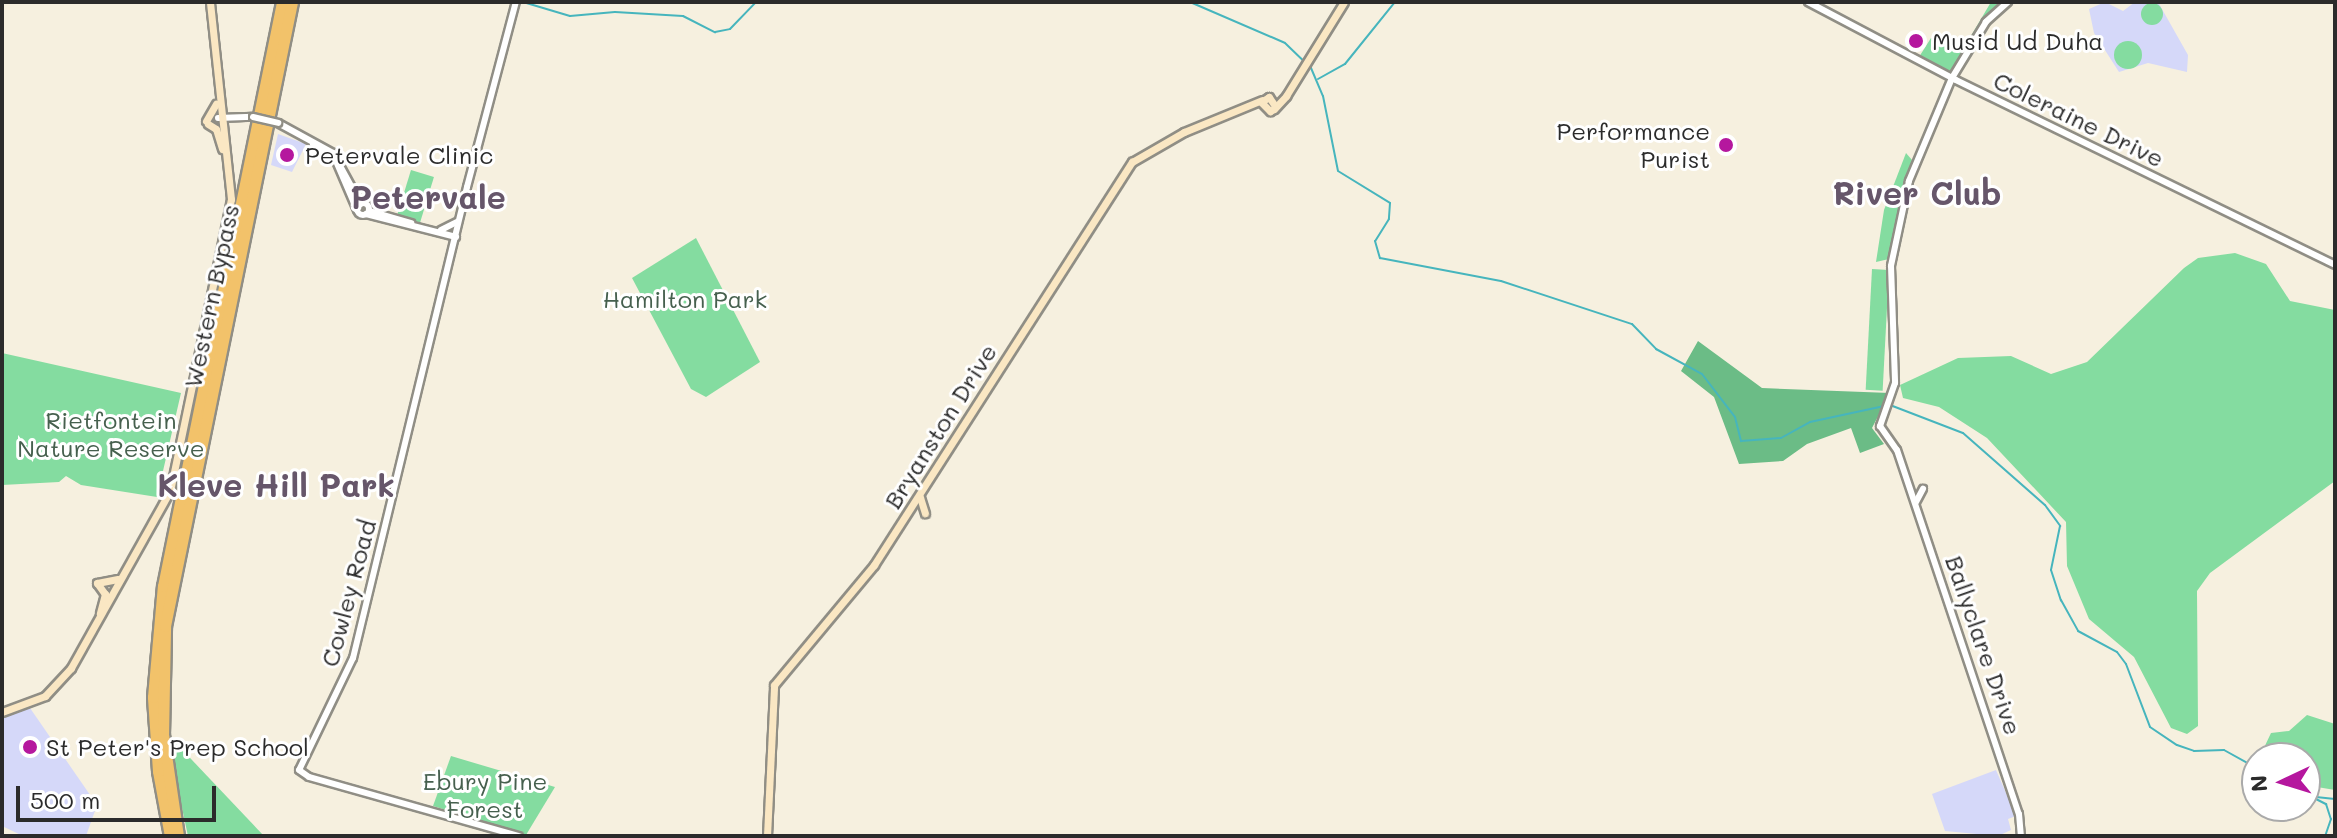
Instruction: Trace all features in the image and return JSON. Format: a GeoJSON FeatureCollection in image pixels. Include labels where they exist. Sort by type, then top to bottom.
{"type":"FeatureCollection","features":[{"type":"Feature","properties":{"kind":"highway","name":"Western Bypass"},"geometry":{"type":"LineString","coordinates":[[170,836],[155,731],[160,609],[282,2]]}},
{"type":"Feature","properties":{"kind":"highway","name":"Western Bypass"},"geometry":{"type":"LineString","coordinates":[[178,836],[163,735],[165,626],[292,2]]}},
{"type":"Feature","properties":{"kind":"main road"},"geometry":{"type":"LineString","coordinates":[[2,710],[31,700],[57,681],[99,613],[166,492],[226,207],[221,120],[216,104],[208,2]]}},
{"type":"Feature","properties":{"kind":"main road"},"geometry":{"type":"LineString","coordinates":[[2,710],[45,696],[71,668],[166,504],[231,203],[208,2]]}},
{"type":"Feature","properties":{"kind":"main road"},"geometry":{"type":"LineString","coordinates":[[1275,106],[1302,73],[1344,2]]}},
{"type":"Feature","properties":{"kind":"main road","name":"Bryanston Drive"},"geometry":{"type":"LineString","coordinates":[[767,836],[774,685],[874,565],[1126,170],[1153,148],[1241,109],[1287,95]]}},
{"type":"Feature","properties":{"kind":"main road"},"geometry":{"type":"LineString","coordinates":[[1265,102],[1275,106]]}},
{"type":"Feature","properties":{"kind":"main road"},"geometry":{"type":"LineString","coordinates":[[1265,102],[1275,106]]}},
{"type":"Feature","properties":{"kind":"main road"},"geometry":{"type":"LineString","coordinates":[[216,104],[207,123],[216,129],[222,149]]}},
{"type":"Feature","properties":{"kind":"main road"},"geometry":{"type":"LineString","coordinates":[[922,491],[919,503],[925,513]]}},
{"type":"Feature","properties":{"kind":"main road"},"geometry":{"type":"LineString","coordinates":[[897,509],[911,508]]}},
{"type":"Feature","properties":{"kind":"main road"},"geometry":{"type":"LineString","coordinates":[[99,613],[105,594],[97,583],[118,579]]}},
{"type":"Feature","properties":{"kind":"street","name":"Cowley Road"},"geometry":{"type":"LineString","coordinates":[[446,277],[504,35],[516,2]]}},
{"type":"Feature","properties":{"kind":"street","name":"Coleraine Drive"},"geometry":{"type":"LineString","coordinates":[[1808,2],[1954,79],[2335,265]]}},
{"type":"Feature","properties":{"kind":"street","name":"Ballyclare Drive"},"geometry":{"type":"LineString","coordinates":[[2008,2],[1987,20],[1938,110],[1894,236],[1893,391],[1881,429],[1895,445],[1903,468],[2019,814],[2022,836]]}},
{"type":"Feature","properties":{"kind":"street"},"geometry":{"type":"LineString","coordinates":[[221,120],[253,117],[279,124],[333,153],[359,207],[367,212],[455,236]]}},
{"type":"Feature","properties":{"kind":"street","name":"Cowley Road"},"geometry":{"type":"LineString","coordinates":[[467,187],[354,654],[299,771],[519,836]]}},
{"type":"Feature","properties":{"kind":"street"},"geometry":{"type":"LineString","coordinates":[[442,232],[458,221]]}},
{"type":"Feature","properties":{"kind":"street"},"geometry":{"type":"LineString","coordinates":[[442,232],[449,241],[448,259]]}},
{"type":"Feature","properties":{"kind":"street","name":"Ballyclare Drive"},"geometry":{"type":"LineString","coordinates":[[1903,468],[2022,809],[2022,836]]}},
{"type":"Feature","properties":{"kind":"street"},"geometry":{"type":"LineString","coordinates":[[1916,502],[1923,489]]}},
{"type":"Feature","properties":{"kind":"shaded area"},"geometry":{"type":"Polygon","coordinates":[[[2105,2],[2123,11],[2135,2],[2158,2],[2188,55],[2187,72],[2148,63],[2119,72],[2094,33],[2089,9],[2105,2]]]}},
{"type":"Feature","properties":{"kind":"shaded area","name":"Petervale Clinic"},"geometry":{"type":"Polygon","coordinates":[[[278,134],[306,144],[292,172],[271,165],[278,134]]]}},
{"type":"Feature","properties":{"kind":"shaded area","name":"St Peter's Prep School"},"geometry":{"type":"Polygon","coordinates":[[[30,708],[97,805],[86,836],[23,836],[2,826],[2,716],[30,708]]]}},
{"type":"Feature","properties":{"kind":"shaded area"},"geometry":{"type":"Polygon","coordinates":[[[1996,770],[2016,816],[2008,819],[2011,830],[1998,836],[1945,831],[1932,794],[1996,770]]]}},
{"type":"Feature","properties":{"kind":"green space"},"geometry":{"type":"Polygon","coordinates":[[[1991,2],[2004,2],[1991,11],[1951,77],[1919,57],[1931,38],[1965,46],[1991,2]]]}},
{"type":"Feature","properties":{"kind":"green space"},"geometry":{"type":"Polygon","coordinates":[[[2152,3],[2160,6],[2163,14],[2160,22],[2152,25],[2144,22],[2141,14],[2144,6],[2152,3]]]}},
{"type":"Feature","properties":{"kind":"green space"},"geometry":{"type":"Polygon","coordinates":[[[2128,41],[2138,45],[2142,55],[2138,65],[2128,69],[2118,65],[2114,55],[2118,45],[2128,41]]]}},
{"type":"Feature","properties":{"kind":"green space"},"geometry":{"type":"Polygon","coordinates":[[[1906,153],[1912,160],[1889,259],[1876,262],[1884,210],[1906,153]]]}},
{"type":"Feature","properties":{"kind":"green space"},"geometry":{"type":"Polygon","coordinates":[[[411,170],[434,177],[420,224],[397,217],[411,170]]]}},
{"type":"Feature","properties":{"kind":"green space","name":"Hamilton Park"},"geometry":{"type":"Polygon","coordinates":[[[696,238],[760,362],[706,397],[691,389],[632,278],[696,238]]]}},
{"type":"Feature","properties":{"kind":"green space"},"geometry":{"type":"Polygon","coordinates":[[[2235,253],[2266,264],[2290,301],[2335,310],[2335,481],[2210,573],[2197,591],[2198,726],[2187,734],[2171,728],[2134,657],[2089,619],[2067,566],[2066,522],[1987,438],[1939,407],[1903,398],[1900,385],[1958,358],[2011,356],[2051,374],[2087,362],[2184,268],[2198,258],[2235,253]]]}},
{"type":"Feature","properties":{"kind":"green space"},"geometry":{"type":"Polygon","coordinates":[[[1872,269],[1889,270],[1883,391],[1866,390],[1872,269]]]}},
{"type":"Feature","properties":{"kind":"green space"},"geometry":{"type":"Polygon","coordinates":[[[1698,341],[1762,388],[1890,393],[1872,428],[1884,444],[1860,453],[1851,428],[1807,444],[1783,461],[1739,464],[1714,397],[1681,371],[1698,341]]]}},
{"type":"Feature","properties":{"kind":"green space","name":"Rietfontein Nature Reserve"},"geometry":{"type":"Polygon","coordinates":[[[2,353],[181,393],[157,497],[81,485],[66,476],[59,482],[2,485],[2,353]]]}},
{"type":"Feature","properties":{"kind":"green space"},"geometry":{"type":"Polygon","coordinates":[[[2307,715],[2335,724],[2335,790],[2321,788],[2321,742],[2267,742],[2271,733],[2289,731],[2307,715]]]}},
{"type":"Feature","properties":{"kind":"green space"},"geometry":{"type":"Polygon","coordinates":[[[174,741],[264,836],[188,836],[174,771],[174,741]]]}},
{"type":"Feature","properties":{"kind":"green space","name":"Ebury Pine Forest"},"geometry":{"type":"Polygon","coordinates":[[[451,756],[555,787],[526,835],[433,806],[451,756]]]}},
{"type":"Feature","properties":{"kind":"waterway"},"geometry":{"type":"LineString","coordinates":[[523,2],[570,16],[615,12],[683,16],[715,32],[730,29],[756,2]]}},
{"type":"Feature","properties":{"kind":"waterway"},"geometry":{"type":"LineString","coordinates":[[1190,2],[1285,43],[1311,68],[1323,96],[1338,171],[1390,203],[1389,219],[1375,241],[1380,258],[1501,281],[1632,324],[1656,349],[1702,374],[1735,417],[1741,441],[1781,438],[1810,422],[1884,406]]}},
{"type":"Feature","properties":{"kind":"waterway"},"geometry":{"type":"LineString","coordinates":[[1318,79],[1345,64],[1395,2]]}},
{"type":"Feature","properties":{"kind":"waterway"},"geometry":{"type":"LineString","coordinates":[[1890,405],[1963,433],[2045,505],[2060,526],[2051,570],[2061,600],[2078,631],[2117,652],[2126,664],[2150,727],[2177,745],[2194,751],[2224,750],[2241,759]]}},
{"type":"Feature","properties":{"kind":"waterway"},"geometry":{"type":"LineString","coordinates":[[2321,798],[2335,799]]}},
{"type":"Feature","properties":{"kind":"waterway"},"geometry":{"type":"LineString","coordinates":[[2321,802],[2326,804],[2331,819],[2325,836]]}},
{"type":"Feature","properties":{"kind":"place","name":"Musid Ud Duha"},"geometry":{"type":"Point","coordinates":[1916,41]}},
{"type":"Feature","properties":{"kind":"place","name":"Performance Purist"},"geometry":{"type":"Point","coordinates":[1726,145]}},
{"type":"Feature","properties":{"kind":"place","name":"Petervale Clinic"},"geometry":{"type":"Point","coordinates":[287,155]}},
{"type":"Feature","properties":{"kind":"place","name":"St Peter's Prep School"},"geometry":{"type":"Point","coordinates":[30,747]}},
{"type":"Feature","properties":{"kind":"district","name":"River Club"},"geometry":{"type":"Point","coordinates":[1917,192]}},
{"type":"Feature","properties":{"kind":"district","name":"Petervale"},"geometry":{"type":"Point","coordinates":[428,196]}},
{"type":"Feature","properties":{"kind":"district","name":"Kleve Hill Park"},"geometry":{"type":"Point","coordinates":[276,484]}}]}
